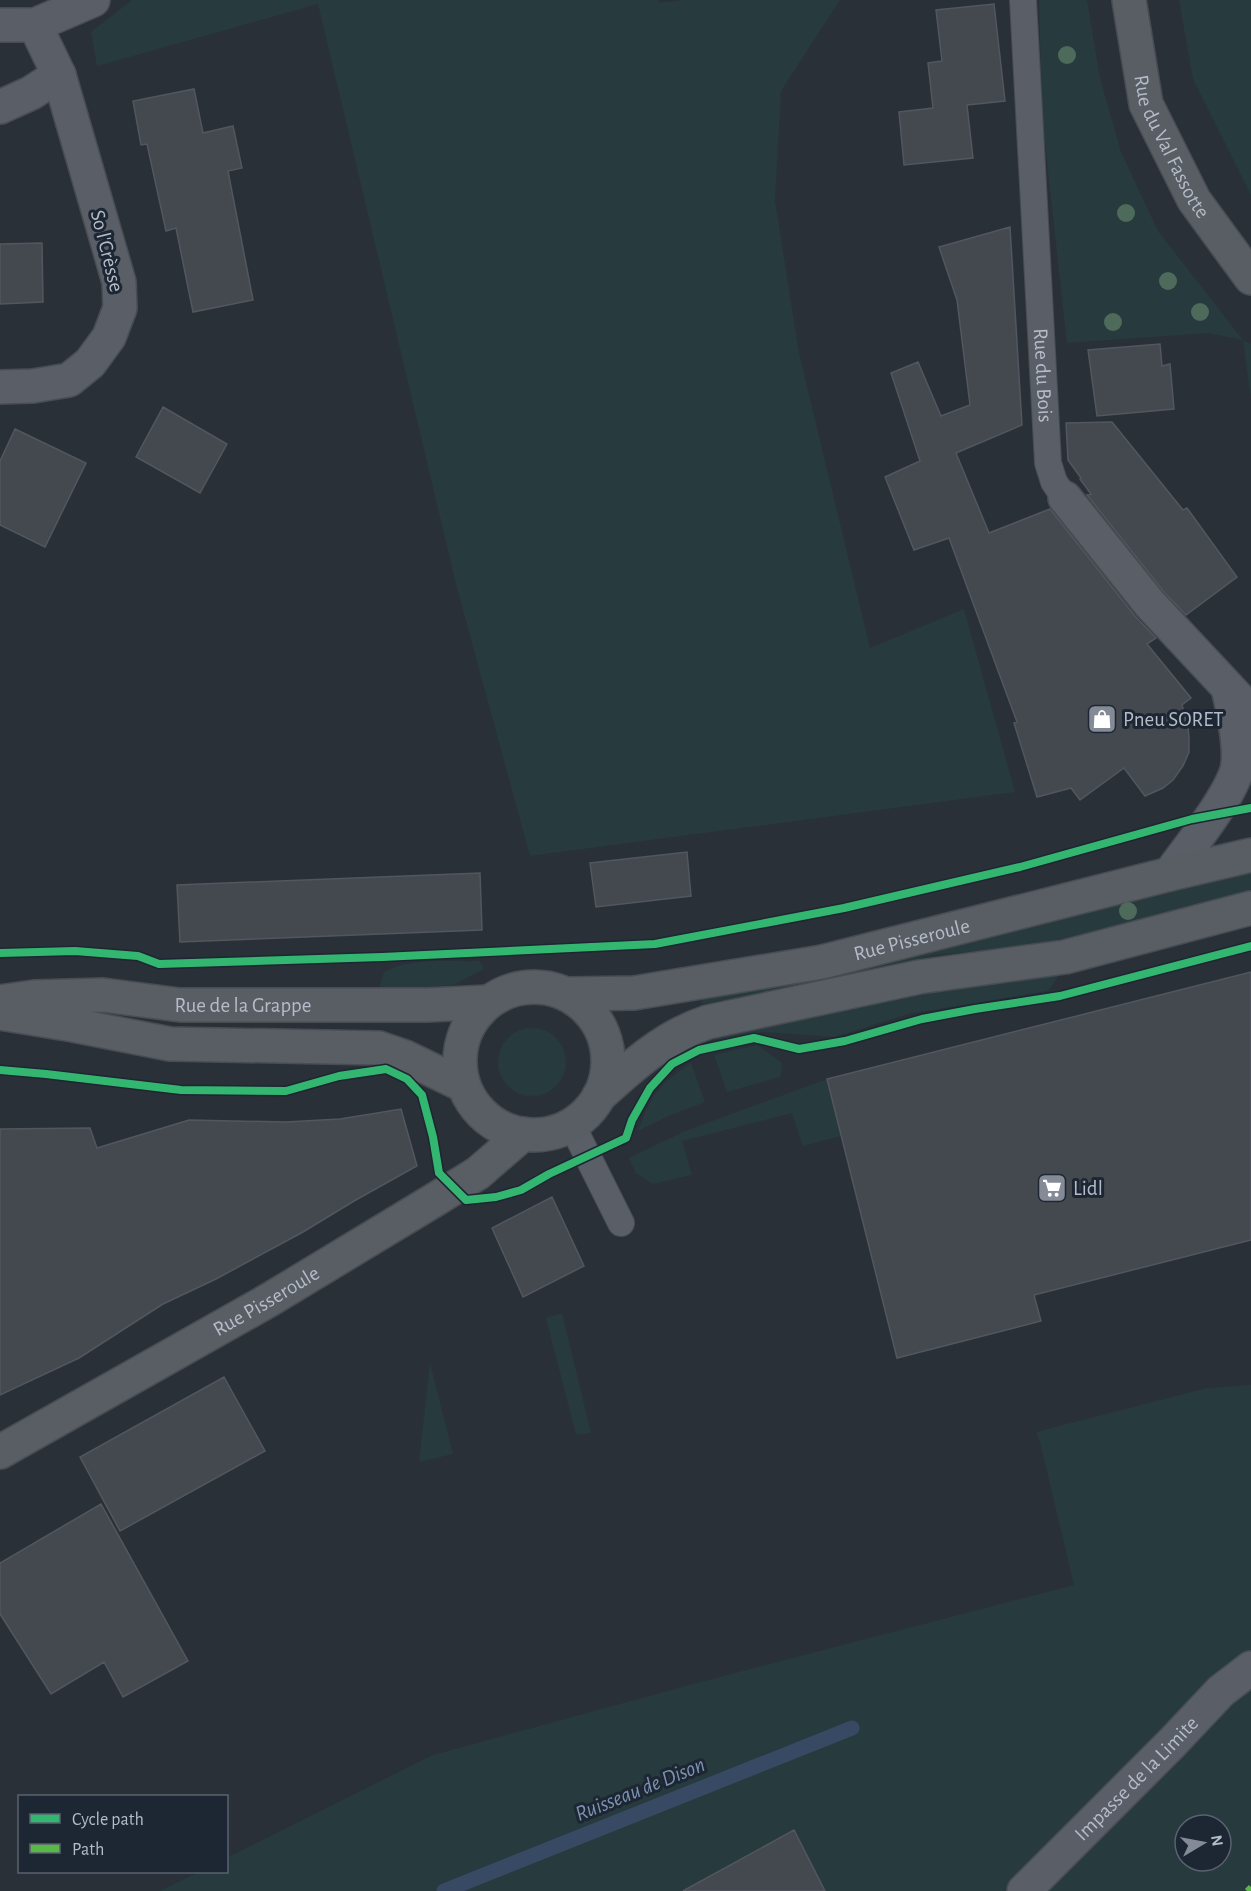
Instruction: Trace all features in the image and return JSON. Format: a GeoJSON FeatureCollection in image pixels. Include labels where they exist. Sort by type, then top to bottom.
{"type":"FeatureCollection","features":[{"type":"Feature","properties":{"kind":"main road","name":"Rue du Val Fassotte"},"geometry":{"type":"LineString","coordinates":[[1129,0],[1146,104],[1194,200],[1251,278]]}},
{"type":"Feature","properties":{"kind":"main road","name":"Rue Pisseroule"},"geometry":{"type":"LineString","coordinates":[[567,994],[634,993],[822,962],[1251,855]]}},
{"type":"Feature","properties":{"kind":"main road","name":"Rue Pisseroule"},"geometry":{"type":"LineString","coordinates":[[599,1096],[635,1063],[666,1041],[691,1027],[708,1022],[919,977],[1065,957],[1251,908]]}},
{"type":"Feature","properties":{"kind":"main road"},"geometry":{"type":"LineString","coordinates":[[546,987],[567,994],[589,1011],[604,1039],[608,1059],[605,1080],[599,1096],[572,1125],[548,1134],[523,1134],[500,1127],[481,1113],[463,1085],[459,1064],[462,1044],[469,1025],[488,1002],[499,995],[521,988],[546,987]]}},
{"type":"Feature","properties":{"kind":"main road","name":"Rue de la Grappe"},"geometry":{"type":"LineString","coordinates":[[0,1002],[33,997],[103,995],[180,1005],[428,1005],[488,1002]]}},
{"type":"Feature","properties":{"kind":"main road","name":"Rue de la Grappe"},"geometry":{"type":"LineString","coordinates":[[0,1013],[170,1044],[379,1048],[405,1057],[463,1085]]}},
{"type":"Feature","properties":{"kind":"main road","name":"Rue Pisseroule"},"geometry":{"type":"LineString","coordinates":[[0,1452],[269,1300],[436,1199],[478,1173],[523,1134]]}},
{"type":"Feature","properties":{"kind":"street"},"geometry":{"type":"LineString","coordinates":[[0,25],[35,25],[93,0]]}},
{"type":"Feature","properties":{"kind":"street","name":"So l'Crèsse"},"geometry":{"type":"LineString","coordinates":[[0,387],[33,386],[69,380],[90,363],[109,337],[120,308],[119,282],[59,75],[35,25]]}},
{"type":"Feature","properties":{"kind":"street"},"geometry":{"type":"LineString","coordinates":[[0,107],[31,93],[59,75]]}},
{"type":"Feature","properties":{"kind":"street","name":"Rue du Bois"},"geometry":{"type":"LineString","coordinates":[[1065,498],[1150,604],[1251,712]]}},
{"type":"Feature","properties":{"kind":"street"},"geometry":{"type":"LineString","coordinates":[[1170,874],[1222,800],[1237,769],[1238,734],[1228,688]]}},
{"type":"Feature","properties":{"kind":"street","name":"Impasse de la Limite"},"geometry":{"type":"LineString","coordinates":[[1024,1891],[1221,1691],[1251,1668]]}},
{"type":"Feature","properties":{"kind":"lane","name":"Rue du Bois"},"geometry":{"type":"LineString","coordinates":[[1023,0],[1047,463],[1054,482],[1065,498]]}},
{"type":"Feature","properties":{"kind":"lane"},"geometry":{"type":"LineString","coordinates":[[572,1125],[621,1222]]}},
{"type":"Feature","properties":{"kind":"green space"},"geometry":{"type":"Polygon","coordinates":[[[132,0],[658,0],[659,3],[682,0],[840,0],[781,91],[775,201],[799,353],[870,648],[964,609],[1015,792],[530,856],[456,584],[318,4],[97,66],[91,32],[132,0]]]}},
{"type":"Feature","properties":{"kind":"green space"},"geometry":{"type":"Polygon","coordinates":[[[1039,0],[1087,0],[1100,78],[1121,152],[1158,231],[1243,340],[1208,333],[1067,343],[1042,116],[1039,0]]]}},
{"type":"Feature","properties":{"kind":"green space"},"geometry":{"type":"Polygon","coordinates":[[[1179,0],[1251,0],[1251,195],[1193,79],[1179,0]]]}},
{"type":"Feature","properties":{"kind":"green space"},"geometry":{"type":"Polygon","coordinates":[[[1243,340],[1251,344],[1251,400],[1243,340]]]}},
{"type":"Feature","properties":{"kind":"green space"},"geometry":{"type":"Polygon","coordinates":[[[1251,872],[1251,893],[1053,941],[1014,948],[934,955],[788,990],[702,1004],[700,998],[1137,900],[1251,872]]]}},
{"type":"Feature","properties":{"kind":"green space"},"geometry":{"type":"Polygon","coordinates":[[[430,961],[479,961],[484,969],[453,985],[419,989],[379,988],[384,972],[394,967],[430,961]]]}},
{"type":"Feature","properties":{"kind":"green space"},"geometry":{"type":"Polygon","coordinates":[[[1063,970],[1048,991],[908,1014],[835,1037],[761,1032],[710,1041],[708,1037],[911,994],[1063,970]]]}},
{"type":"Feature","properties":{"kind":"green space"},"geometry":{"type":"Polygon","coordinates":[[[539,1028],[551,1034],[560,1043],[566,1055],[564,1075],[556,1086],[539,1096],[525,1096],[508,1086],[500,1075],[498,1055],[508,1038],[519,1030],[539,1028]]]}},
{"type":"Feature","properties":{"kind":"green space"},"geometry":{"type":"Polygon","coordinates":[[[757,1045],[781,1062],[780,1077],[727,1092],[714,1055],[757,1045]]]}},
{"type":"Feature","properties":{"kind":"green space"},"geometry":{"type":"Polygon","coordinates":[[[691,1063],[705,1102],[638,1131],[657,1091],[691,1063]]]}},
{"type":"Feature","properties":{"kind":"green space"},"geometry":{"type":"Polygon","coordinates":[[[827,1079],[841,1136],[803,1146],[792,1113],[682,1141],[692,1175],[653,1184],[636,1173],[629,1158],[685,1131],[827,1079]]]}},
{"type":"Feature","properties":{"kind":"green space"},"geometry":{"type":"Polygon","coordinates":[[[562,1313],[591,1433],[576,1435],[546,1318],[562,1313]]]}},
{"type":"Feature","properties":{"kind":"green space"},"geometry":{"type":"Polygon","coordinates":[[[430,1363],[453,1454],[419,1462],[430,1363]]]}},
{"type":"Feature","properties":{"kind":"green space"},"geometry":{"type":"Polygon","coordinates":[[[1251,1385],[1251,1891],[825,1891],[794,1830],[683,1891],[160,1891],[197,1873],[228,1873],[228,1858],[433,1755],[697,1683],[1074,1585],[1036,1432],[1207,1388],[1251,1385]]]}},
{"type":"Feature","properties":{"kind":"building"},"geometry":{"type":"Polygon","coordinates":[[[994,4],[1005,101],[967,105],[973,158],[904,165],[899,112],[933,108],[928,63],[942,61],[936,10],[994,4]]]}},
{"type":"Feature","properties":{"kind":"building"},"geometry":{"type":"Polygon","coordinates":[[[194,89],[203,133],[233,126],[242,168],[228,171],[253,300],[193,312],[176,228],[166,231],[147,144],[141,145],[133,101],[194,89]]]}},
{"type":"Feature","properties":{"kind":"building"},"geometry":{"type":"Polygon","coordinates":[[[1010,227],[1022,425],[956,453],[989,533],[1050,509],[1135,616],[1156,638],[1147,644],[1191,698],[1182,705],[1189,737],[1189,752],[1183,766],[1173,780],[1163,788],[1145,796],[1124,768],[1080,800],[1071,788],[1037,797],[1014,723],[1017,722],[949,538],[914,550],[885,477],[920,461],[891,373],[918,362],[941,416],[970,405],[957,300],[939,247],[1010,227]]]}},
{"type":"Feature","properties":{"kind":"building"},"geometry":{"type":"Polygon","coordinates":[[[42,243],[43,302],[0,304],[0,244],[42,243]]]}},
{"type":"Feature","properties":{"kind":"building"},"geometry":{"type":"Polygon","coordinates":[[[1160,344],[1162,366],[1170,364],[1174,409],[1097,416],[1088,350],[1160,344]]]}},
{"type":"Feature","properties":{"kind":"building"},"geometry":{"type":"Polygon","coordinates":[[[163,407],[227,444],[200,493],[136,457],[163,407]]]}},
{"type":"Feature","properties":{"kind":"building"},"geometry":{"type":"Polygon","coordinates":[[[1112,422],[1183,510],[1187,508],[1237,577],[1186,615],[1164,592],[1087,495],[1091,494],[1068,460],[1066,423],[1112,422]]]}},
{"type":"Feature","properties":{"kind":"building"},"geometry":{"type":"Polygon","coordinates":[[[15,429],[86,463],[45,547],[0,525],[0,461],[15,429]]]}},
{"type":"Feature","properties":{"kind":"building"},"geometry":{"type":"Polygon","coordinates":[[[687,852],[691,896],[596,907],[590,863],[687,852]]]}},
{"type":"Feature","properties":{"kind":"building"},"geometry":{"type":"Polygon","coordinates":[[[480,873],[482,930],[180,942],[177,885],[480,873]]]}},
{"type":"Feature","properties":{"kind":"building","name":"Lidl"},"geometry":{"type":"Polygon","coordinates":[[[1251,972],[1251,1240],[1034,1295],[1041,1321],[897,1358],[827,1079],[1251,972]]]}},
{"type":"Feature","properties":{"kind":"building"},"geometry":{"type":"Polygon","coordinates":[[[401,1109],[417,1166],[303,1232],[216,1279],[163,1304],[79,1358],[0,1395],[0,1129],[90,1128],[97,1148],[189,1120],[286,1122],[340,1119],[401,1109]]]}},
{"type":"Feature","properties":{"kind":"building"},"geometry":{"type":"Polygon","coordinates":[[[552,1197],[584,1266],[523,1297],[492,1228],[552,1197]]]}},
{"type":"Feature","properties":{"kind":"building"},"geometry":{"type":"Polygon","coordinates":[[[224,1377],[265,1451],[120,1531],[80,1457],[224,1377]]]}},
{"type":"Feature","properties":{"kind":"building"},"geometry":{"type":"Polygon","coordinates":[[[101,1504],[188,1661],[123,1697],[104,1662],[51,1694],[0,1614],[0,1563],[101,1504]]]}},
{"type":"Feature","properties":{"kind":"building"},"geometry":{"type":"Polygon","coordinates":[[[794,1830],[825,1891],[683,1891],[794,1830]]]}},
{"type":"Feature","properties":{"kind":"waterway","name":"Ruisseau de Dison"},"geometry":{"type":"LineString","coordinates":[[444,1891],[852,1728]]}},
{"type":"Feature","properties":{"kind":"marked path"},"geometry":{"type":"LineString","coordinates":[[1247,1891],[1251,1887]]}},
{"type":"Feature","properties":{"kind":"cycle path"},"geometry":{"type":"LineString","coordinates":[[0,953],[75,951],[138,956],[159,964],[382,957],[655,944],[844,908],[1020,867],[1192,819],[1251,808]]}},
{"type":"Feature","properties":{"kind":"cycle path"},"geometry":{"type":"LineString","coordinates":[[0,1070],[181,1090],[286,1091],[339,1076],[386,1069],[407,1079],[422,1095],[433,1137],[439,1173],[466,1200],[496,1197],[521,1190],[549,1174],[626,1138],[632,1120],[650,1088],[672,1064],[699,1050],[754,1038],[799,1049],[845,1041],[922,1019],[1060,996],[1251,946]]}},
{"type":"Feature","properties":{"kind":"place","name":"Pneu SORET"},"geometry":{"type":"Point","coordinates":[1102,719]}},
{"type":"Feature","properties":{"kind":"place","name":"Lidl"},"geometry":{"type":"Point","coordinates":[1052,1188]}}]}
